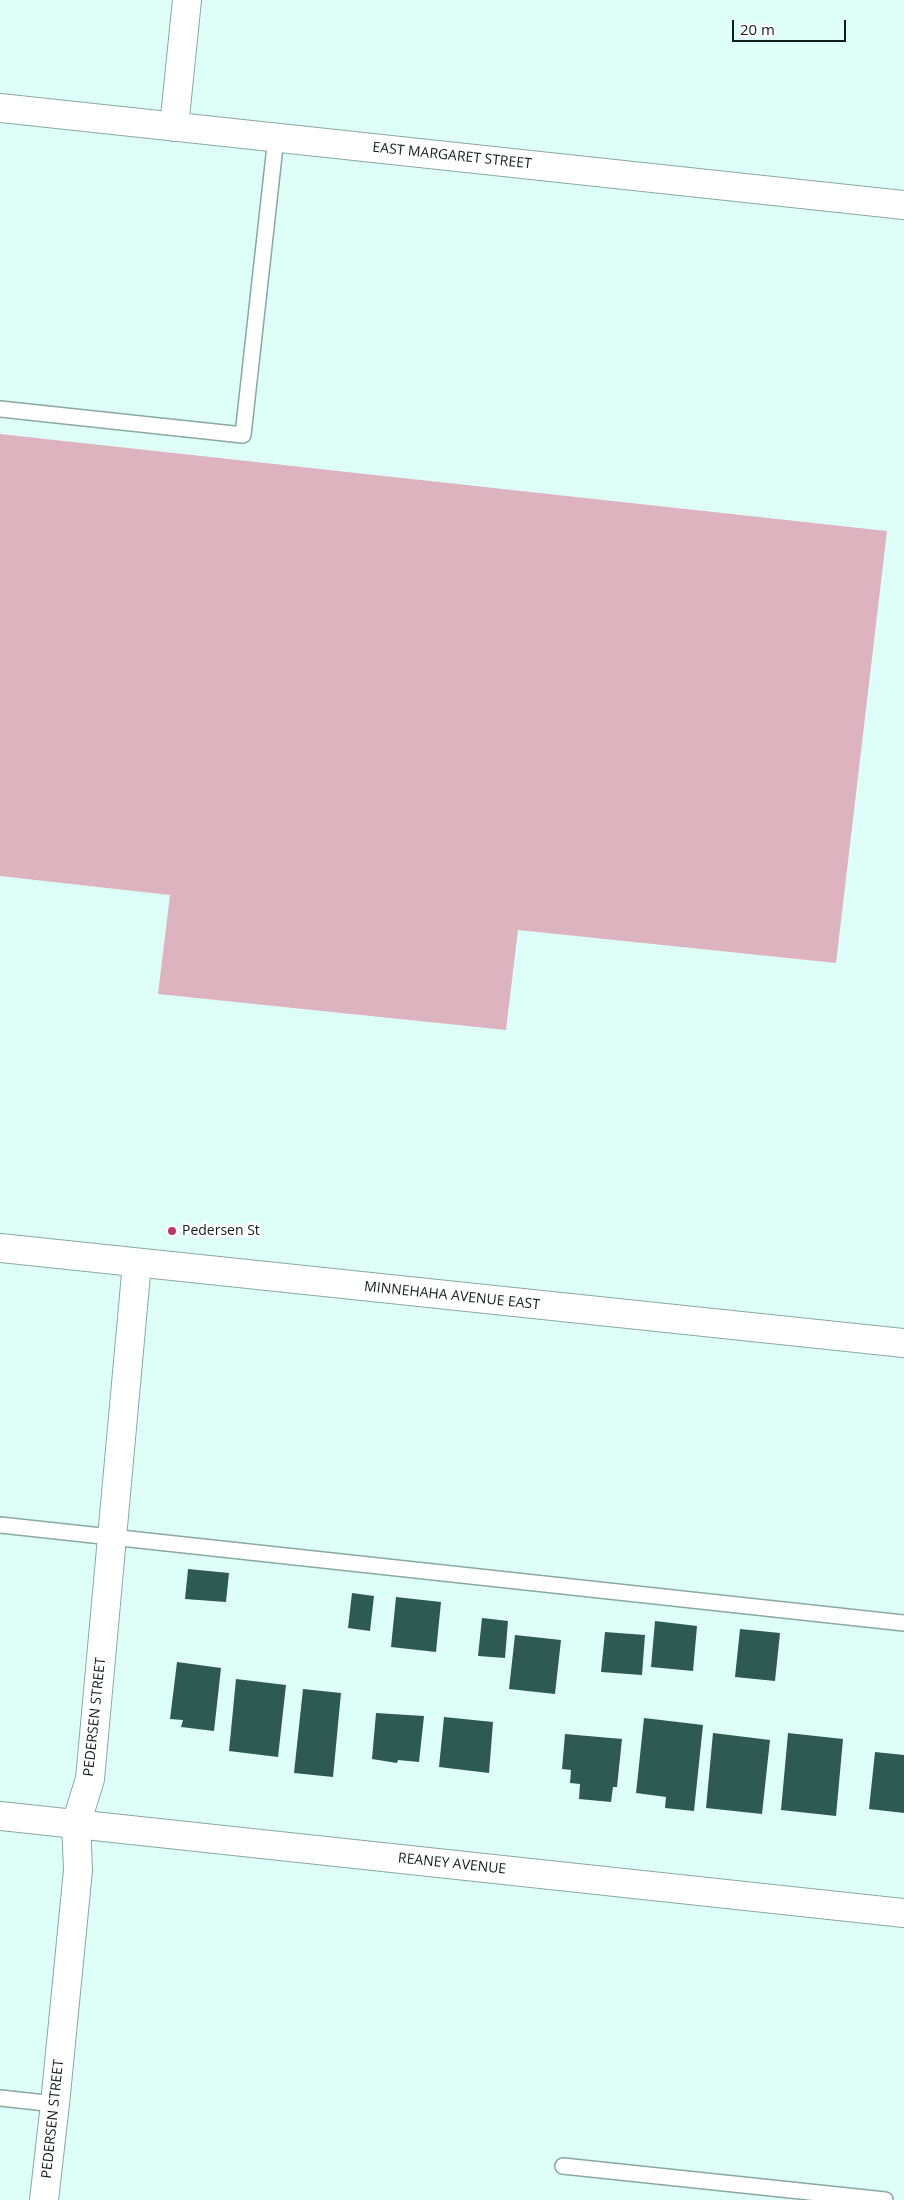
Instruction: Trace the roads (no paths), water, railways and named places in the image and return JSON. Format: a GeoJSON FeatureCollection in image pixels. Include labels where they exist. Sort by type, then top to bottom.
{"type":"FeatureCollection","features":[{"type":"Feature","properties":{"kind":"street"},"geometry":{"type":"LineString","coordinates":[[174,127],[186,0]]}},
{"type":"Feature","properties":{"kind":"street","name":"EAST MARGARET STREET"},"geometry":{"type":"LineString","coordinates":[[0,108],[904,206]]}},
{"type":"Feature","properties":{"kind":"street","name":"MINNEHAHA AVENUE EAST"},"geometry":{"type":"LineString","coordinates":[[0,1248],[904,1343]]}},
{"type":"Feature","properties":{"kind":"street","name":"PEDERSEN STREET"},"geometry":{"type":"LineString","coordinates":[[44,2200],[78,1870],[76,1824],[90,1779],[137,1263]]}},
{"type":"Feature","properties":{"kind":"street","name":"REANEY AVENUE"},"geometry":{"type":"LineString","coordinates":[[0,1816],[904,1913]]}},
{"type":"Feature","properties":{"kind":"lane"},"geometry":{"type":"LineString","coordinates":[[0,409],[243,435],[276,137]]}},
{"type":"Feature","properties":{"kind":"lane"},"geometry":{"type":"LineString","coordinates":[[0,1525],[904,1623]]}},
{"type":"Feature","properties":{"kind":"lane"},"geometry":{"type":"LineString","coordinates":[[0,2098],[55,2104]]}},
{"type":"Feature","properties":{"kind":"lane"},"geometry":{"type":"LineString","coordinates":[[563,2166],[885,2200]]}},
{"type":"Feature","properties":{"kind":"place","name":"Pedersen St"},"geometry":{"type":"Point","coordinates":[172,1231]}}]}
